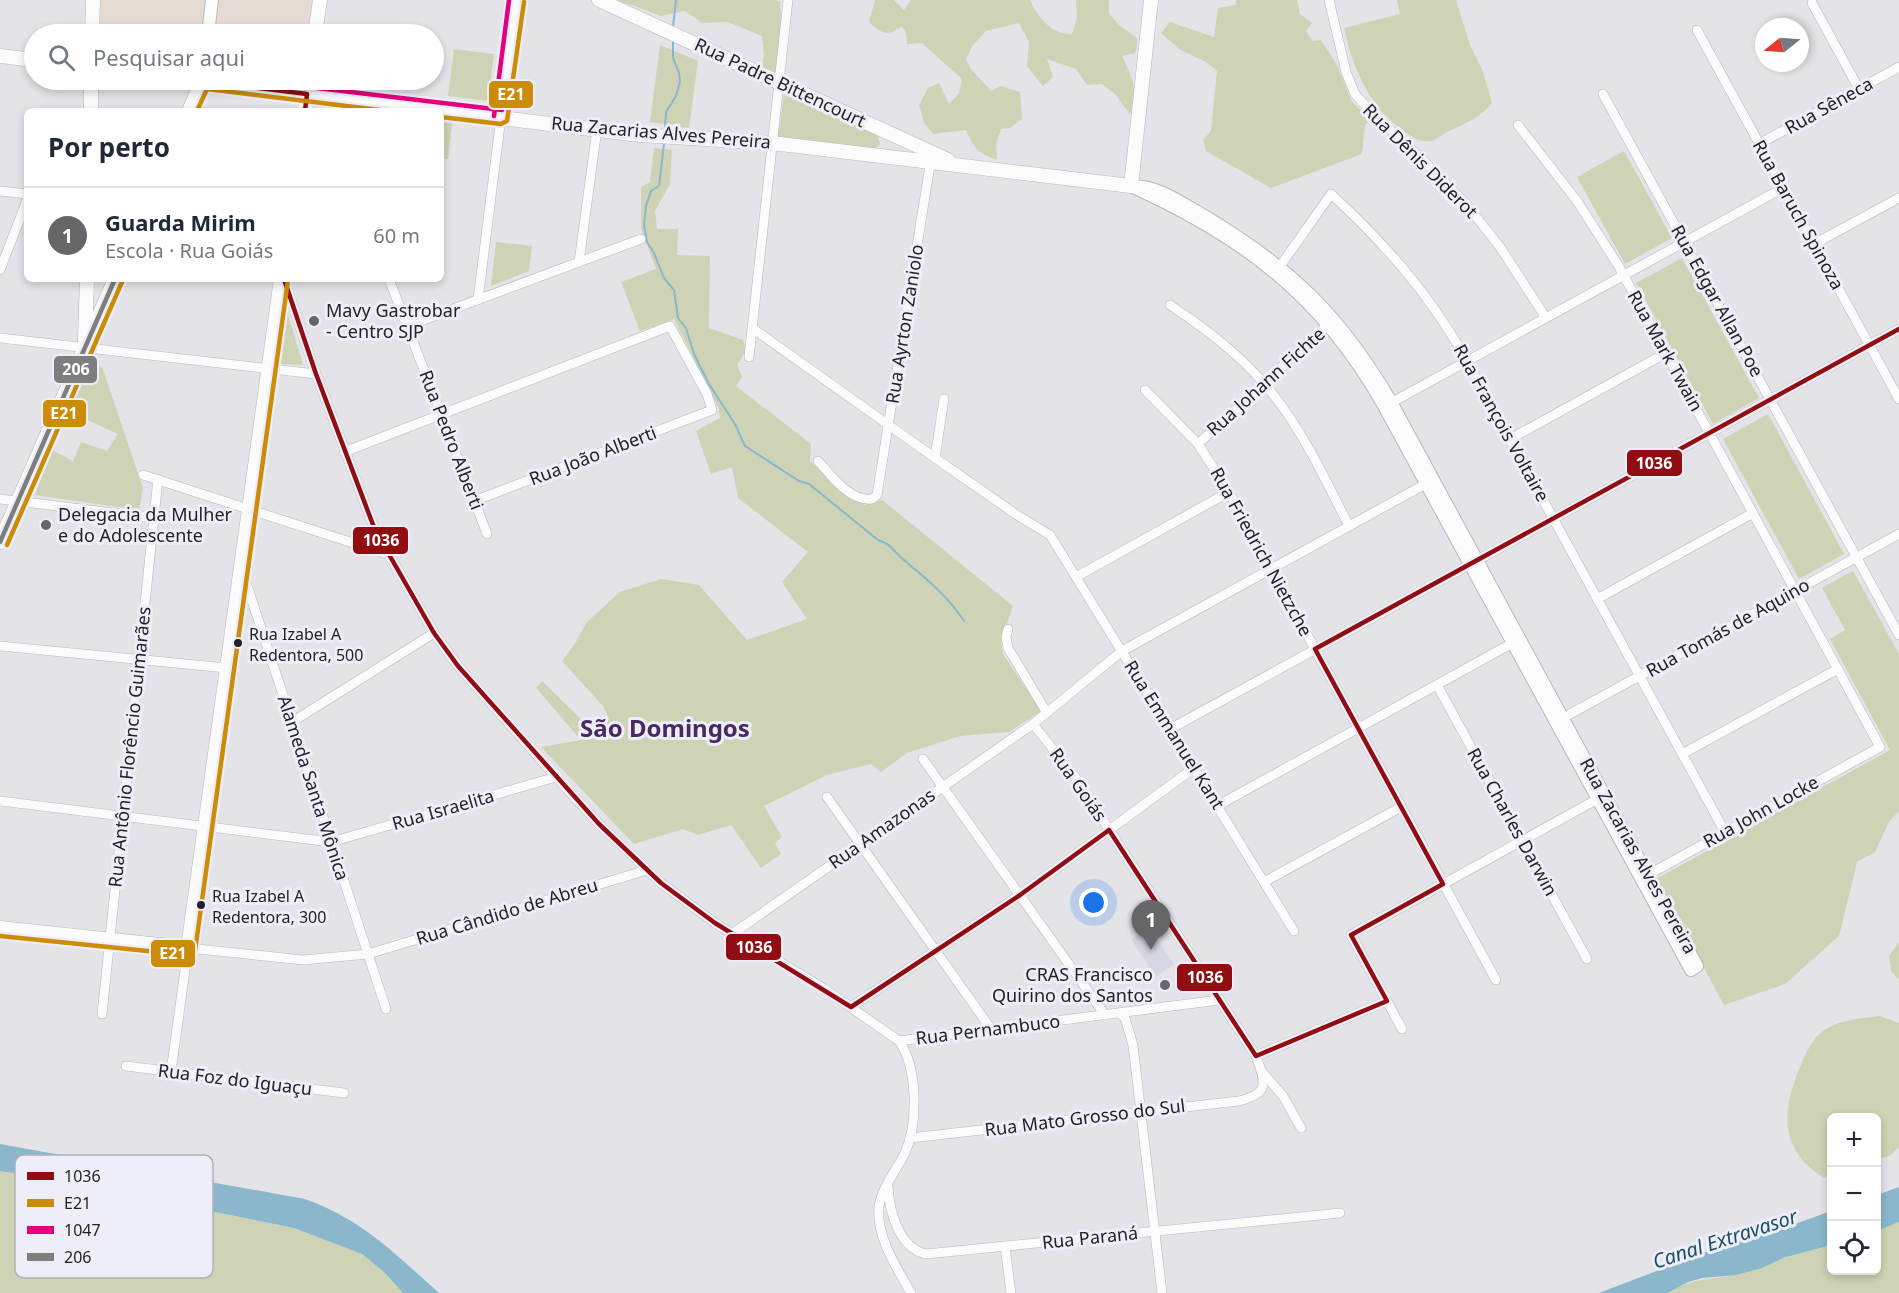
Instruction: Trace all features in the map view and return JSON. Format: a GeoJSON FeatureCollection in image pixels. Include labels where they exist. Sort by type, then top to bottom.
{"type":"FeatureCollection","features":[{"type":"Feature","properties":{"kind":"main road"},"geometry":{"type":"LineString","coordinates":[[92,24],[93,0]]}},
{"type":"Feature","properties":{"kind":"main road"},"geometry":{"type":"LineString","coordinates":[[316,24],[320,0]]}},
{"type":"Feature","properties":{"kind":"main road"},"geometry":{"type":"LineString","coordinates":[[501,117],[517,0]]}},
{"type":"Feature","properties":{"kind":"main road","name":"Rua Padre Bittencourt"},"geometry":{"type":"LineString","coordinates":[[599,0],[897,137],[932,158],[961,166]]}},
{"type":"Feature","properties":{"kind":"main road"},"geometry":{"type":"LineString","coordinates":[[1131,186],[1151,0]]}},
{"type":"Feature","properties":{"kind":"main road"},"geometry":{"type":"LineString","coordinates":[[0,56],[24,59]]}},
{"type":"Feature","properties":{"kind":"main road"},"geometry":{"type":"LineString","coordinates":[[91,90],[91,108]]}},
{"type":"Feature","properties":{"kind":"main road"},"geometry":{"type":"LineString","coordinates":[[190,108],[195,90]]}},
{"type":"Feature","properties":{"kind":"main road"},"geometry":{"type":"LineString","coordinates":[[305,108],[308,90]]}},
{"type":"Feature","properties":{"kind":"main road","name":"Rua Zacarias Alves Pereira"},"geometry":{"type":"LineString","coordinates":[[322,90],[405,108]]}},
{"type":"Feature","properties":{"kind":"main road","name":"Rua Zacarias Alves Pereira"},"geometry":{"type":"LineString","coordinates":[[444,112],[654,136],[772,142],[891,158],[932,158]]}},
{"type":"Feature","properties":{"kind":"main road"},"geometry":{"type":"LineString","coordinates":[[868,155],[879,151],[883,146],[878,128]]}},
{"type":"Feature","properties":{"kind":"main road"},"geometry":{"type":"LineString","coordinates":[[891,158],[888,146],[897,137]]}},
{"type":"Feature","properties":{"kind":"main road","name":"Rua Zacarias Alves Pereira"},"geometry":{"type":"LineString","coordinates":[[961,166],[1131,186]]}},
{"type":"Feature","properties":{"kind":"main road"},"geometry":{"type":"LineString","coordinates":[[85,348],[87,282]]}},
{"type":"Feature","properties":{"kind":"main road"},"geometry":{"type":"LineString","coordinates":[[0,542],[114,282]]}},
{"type":"Feature","properties":{"kind":"main road"},"geometry":{"type":"LineString","coordinates":[[0,928],[188,948],[283,282]]}},
{"type":"Feature","properties":{"kind":"street"},"geometry":{"type":"LineString","coordinates":[[209,24],[212,0]]}},
{"type":"Feature","properties":{"kind":"street"},"geometry":{"type":"LineString","coordinates":[[748,357],[788,0]]}},
{"type":"Feature","properties":{"kind":"street","name":"Rua Dênis Diderot"},"geometry":{"type":"LineString","coordinates":[[1329,0],[1346,72],[1354,94],[1466,204],[1500,247],[1546,318]]}},
{"type":"Feature","properties":{"kind":"street"},"geometry":{"type":"LineString","coordinates":[[1812,3],[1859,89]]}},
{"type":"Feature","properties":{"kind":"street","name":"Rua Baruch Spinoza"},"geometry":{"type":"LineString","coordinates":[[1697,30],[1899,399]]}},
{"type":"Feature","properties":{"kind":"street","name":"Rua Sêneca"},"geometry":{"type":"LineString","coordinates":[[1759,144],[1899,67]]}},
{"type":"Feature","properties":{"kind":"street","name":"Rua Edgar Allan Poe"},"geometry":{"type":"LineString","coordinates":[[1604,93],[1899,635]]}},
{"type":"Feature","properties":{"kind":"street"},"geometry":{"type":"LineString","coordinates":[[478,300],[501,117]]}},
{"type":"Feature","properties":{"kind":"street","name":"Rua Mark Twain"},"geometry":{"type":"LineString","coordinates":[[1518,125],[1577,201],[1623,275],[1880,747]]}},
{"type":"Feature","properties":{"kind":"street"},"geometry":{"type":"LineString","coordinates":[[579,262],[597,129]]}},
{"type":"Feature","properties":{"kind":"street","name":"Rua Ayrton Zaniolo"},"geometry":{"type":"LineString","coordinates":[[818,461],[841,485],[859,498],[872,499],[877,495],[932,158]]}},
{"type":"Feature","properties":{"kind":"street","name":"Rua Zacarias Alves Pereira"},"geometry":{"type":"LineString","coordinates":[[1131,186],[1181,211],[1278,269],[1332,322],[1388,404],[1601,797],[1697,966],[1691,970],[1645,876]]}},
{"type":"Feature","properties":{"kind":"street"},"geometry":{"type":"LineString","coordinates":[[1388,404],[1783,188]]}},
{"type":"Feature","properties":{"kind":"street"},"geometry":{"type":"LineString","coordinates":[[0,191],[24,194]]}},
{"type":"Feature","properties":{"kind":"street","name":"Rua François Voltaire"},"geometry":{"type":"LineString","coordinates":[[1278,269],[1331,194],[1401,264],[1436,311],[1467,361],[1725,832]]}},
{"type":"Feature","properties":{"kind":"street"},"geometry":{"type":"LineString","coordinates":[[1814,244],[1899,198]]}},
{"type":"Feature","properties":{"kind":"street"},"geometry":{"type":"LineString","coordinates":[[0,270],[24,208]]}},
{"type":"Feature","properties":{"kind":"street"},"geometry":{"type":"LineString","coordinates":[[407,326],[641,239]]}},
{"type":"Feature","properties":{"kind":"street"},"geometry":{"type":"LineString","coordinates":[[284,282],[366,511],[387,554],[434,633],[458,666],[556,777],[647,870],[687,903],[732,934],[851,1007],[899,1041],[909,1058],[914,1109],[906,1151],[882,1197],[879,1217],[888,1251],[911,1293]]}},
{"type":"Feature","properties":{"kind":"street","name":"Rua Pedro Alberti"},"geometry":{"type":"LineString","coordinates":[[390,282],[487,534]]}},
{"type":"Feature","properties":{"kind":"street"},"geometry":{"type":"LineString","coordinates":[[1170,305],[1226,345],[1264,384],[1294,424],[1349,526]]}},
{"type":"Feature","properties":{"kind":"street","name":"Rua Johann Fichte"},"geometry":{"type":"LineString","coordinates":[[1198,444],[1332,322]]}},
{"type":"Feature","properties":{"kind":"street","name":"Rua João Alberti"},"geometry":{"type":"LineString","coordinates":[[441,414],[670,326],[707,394],[712,410],[474,501]]}},
{"type":"Feature","properties":{"kind":"street"},"geometry":{"type":"LineString","coordinates":[[752,328],[935,458],[944,399]]}},
{"type":"Feature","properties":{"kind":"street"},"geometry":{"type":"LineString","coordinates":[[1170,729],[1899,329]]}},
{"type":"Feature","properties":{"kind":"street"},"geometry":{"type":"LineString","coordinates":[[0,338],[316,374]]}},
{"type":"Feature","properties":{"kind":"street"},"geometry":{"type":"LineString","coordinates":[[1510,439],[1666,353]]}},
{"type":"Feature","properties":{"kind":"street","name":"Rua Friedrich Nietzche"},"geometry":{"type":"LineString","coordinates":[[1145,390],[1198,444],[1229,492],[1496,980]]}},
{"type":"Feature","properties":{"kind":"street"},"geometry":{"type":"LineString","coordinates":[[345,452],[441,414]]}},
{"type":"Feature","properties":{"kind":"street","name":"Rua Emmanuel Kant"},"geometry":{"type":"LineString","coordinates":[[935,458],[1017,515],[1045,531],[1053,539],[1294,931]]}},
{"type":"Feature","properties":{"kind":"street"},"geometry":{"type":"LineString","coordinates":[[143,475],[387,554]]}},
{"type":"Feature","properties":{"kind":"street","name":"Rua Antônio Florêncio Guimarães"},"geometry":{"type":"LineString","coordinates":[[102,1014],[158,479]]}},
{"type":"Feature","properties":{"kind":"street","name":"Rua Amazonas"},"geometry":{"type":"LineString","coordinates":[[732,934],[1033,724],[1122,651],[1430,482]]}},
{"type":"Feature","properties":{"kind":"street"},"geometry":{"type":"LineString","coordinates":[[1076,576],[1229,492]]}},
{"type":"Feature","properties":{"kind":"street"},"geometry":{"type":"LineString","coordinates":[[0,499],[154,518]]}},
{"type":"Feature","properties":{"kind":"street"},"geometry":{"type":"LineString","coordinates":[[1597,599],[1753,513]]}},
{"type":"Feature","properties":{"kind":"street","name":"Rua Tomás de Aquino"},"geometry":{"type":"LineString","coordinates":[[1559,719],[1899,534]]}},
{"type":"Feature","properties":{"kind":"street","name":"Alameda Santa Mônica"},"geometry":{"type":"LineString","coordinates":[[241,567],[386,1009]]}},
{"type":"Feature","properties":{"kind":"street"},"geometry":{"type":"LineString","coordinates":[[1008,629],[1006,637],[1008,648],[1047,713]]}},
{"type":"Feature","properties":{"kind":"street"},"geometry":{"type":"LineString","coordinates":[[292,722],[434,633]]}},
{"type":"Feature","properties":{"kind":"street"},"geometry":{"type":"LineString","coordinates":[[1217,806],[1517,641]]}},
{"type":"Feature","properties":{"kind":"street"},"geometry":{"type":"LineString","coordinates":[[0,646],[227,668]]}},
{"type":"Feature","properties":{"kind":"street"},"geometry":{"type":"LineString","coordinates":[[1682,754],[1838,669]]}},
{"type":"Feature","properties":{"kind":"street","name":"Rua Charles Darwin"},"geometry":{"type":"LineString","coordinates":[[1437,685],[1587,959]]}},
{"type":"Feature","properties":{"kind":"street","name":"Rua Goiás"},"geometry":{"type":"LineString","coordinates":[[1033,724],[1075,777],[1256,1056],[1262,1072]]}},
{"type":"Feature","properties":{"kind":"street","name":"Rua John Locke"},"geometry":{"type":"LineString","coordinates":[[1645,876],[1880,747]]}},
{"type":"Feature","properties":{"kind":"street"},"geometry":{"type":"LineString","coordinates":[[923,759],[1105,1015]]}},
{"type":"Feature","properties":{"kind":"street"},"geometry":{"type":"LineString","coordinates":[[851,1007],[1020,896],[1194,768]]}},
{"type":"Feature","properties":{"kind":"street","name":"Rua Israelita"},"geometry":{"type":"LineString","coordinates":[[331,842],[556,777]]}},
{"type":"Feature","properties":{"kind":"street"},"geometry":{"type":"LineString","coordinates":[[827,797],[991,1029]]}},
{"type":"Feature","properties":{"kind":"street"},"geometry":{"type":"LineString","coordinates":[[1402,1029],[1351,935],[1601,797]]}},
{"type":"Feature","properties":{"kind":"street"},"geometry":{"type":"LineString","coordinates":[[0,801],[331,842]]}},
{"type":"Feature","properties":{"kind":"street"},"geometry":{"type":"LineString","coordinates":[[1264,882],[1401,807]]}},
{"type":"Feature","properties":{"kind":"street","name":"Rua Cândido de Abreu"},"geometry":{"type":"LineString","coordinates":[[188,948],[303,960],[368,954],[647,870]]}},
{"type":"Feature","properties":{"kind":"street"},"geometry":{"type":"LineString","coordinates":[[171,1072],[188,948]]}},
{"type":"Feature","properties":{"kind":"street","name":"Rua Pernambuco"},"geometry":{"type":"LineString","coordinates":[[899,1041],[1219,1000]]}},
{"type":"Feature","properties":{"kind":"street"},"geometry":{"type":"LineString","coordinates":[[1256,1056],[1387,1001]]}},
{"type":"Feature","properties":{"kind":"street"},"geometry":{"type":"LineString","coordinates":[[1120,1013],[1125,1018],[1131,1035],[1162,1293]]}},
{"type":"Feature","properties":{"kind":"street","name":"Rua Foz do Iguaçu"},"geometry":{"type":"LineString","coordinates":[[126,1066],[344,1093]]}},
{"type":"Feature","properties":{"kind":"street"},"geometry":{"type":"LineString","coordinates":[[1262,1072],[1283,1096],[1301,1128]]}},
{"type":"Feature","properties":{"kind":"street","name":"Rua Mato Grosso do Sul"},"geometry":{"type":"LineString","coordinates":[[910,1138],[1239,1101],[1258,1094],[1262,1088],[1262,1072]]}},
{"type":"Feature","properties":{"kind":"street","name":"Rua Paraná"},"geometry":{"type":"LineString","coordinates":[[888,1183],[889,1198],[896,1221],[908,1243],[920,1253],[926,1254],[1340,1213]]}},
{"type":"Feature","properties":{"kind":"street"},"geometry":{"type":"LineString","coordinates":[[1005,1246],[1011,1293]]}},
{"type":"Feature","properties":{"kind":"shaded area"},"geometry":{"type":"Polygon","coordinates":[[[89,0],[313,0],[309,24],[89,24],[89,0]]]}},
{"type":"Feature","properties":{"kind":"shaded area"},"geometry":{"type":"Polygon","coordinates":[[[1149,927],[1174,964],[1156,977],[1131,939],[1149,927]]]}},
{"type":"Feature","properties":{"kind":"green space"},"geometry":{"type":"Polygon","coordinates":[[[609,0],[774,0],[780,2],[777,77],[761,74],[764,55],[762,36],[728,22],[702,23],[685,11],[661,16],[632,5],[609,0]]]}},
{"type":"Feature","properties":{"kind":"green space"},"geometry":{"type":"Polygon","coordinates":[[[875,0],[894,0],[904,10],[911,0],[1030,0],[1046,24],[1058,32],[1072,34],[1077,18],[1076,0],[1109,0],[1109,14],[1119,25],[1137,38],[1135,53],[1122,56],[1134,85],[1133,106],[1130,114],[1115,94],[1102,84],[1087,85],[1076,69],[1047,59],[1053,77],[1043,86],[1027,66],[1029,42],[1019,23],[986,31],[973,45],[966,59],[970,68],[991,91],[1001,86],[1020,92],[1022,119],[1010,128],[1001,129],[996,144],[997,159],[977,149],[966,130],[933,134],[924,123],[919,105],[928,88],[939,83],[949,104],[959,93],[962,79],[922,43],[907,44],[906,33],[902,26],[885,33],[869,22],[875,0]]]}},
{"type":"Feature","properties":{"kind":"green space"},"geometry":{"type":"Polygon","coordinates":[[[1236,0],[1297,0],[1300,14],[1312,23],[1306,31],[1313,41],[1321,40],[1337,65],[1352,102],[1371,119],[1365,125],[1362,154],[1271,188],[1206,151],[1203,140],[1211,131],[1217,71],[1206,62],[1179,49],[1161,33],[1170,22],[1214,37],[1218,8],[1236,5],[1236,0]]]}},
{"type":"Feature","properties":{"kind":"green space"},"geometry":{"type":"Polygon","coordinates":[[[1397,0],[1456,0],[1492,103],[1473,119],[1431,141],[1412,137],[1380,109],[1357,71],[1344,28],[1400,14],[1397,0]]]}},
{"type":"Feature","properties":{"kind":"green space"},"geometry":{"type":"Polygon","coordinates":[[[660,45],[698,61],[689,128],[650,122],[660,45]]]}},
{"type":"Feature","properties":{"kind":"green space"},"geometry":{"type":"Polygon","coordinates":[[[454,49],[494,54],[488,101],[448,96],[454,49]]]}},
{"type":"Feature","properties":{"kind":"green space"},"geometry":{"type":"Polygon","coordinates":[[[784,94],[878,136],[880,144],[874,150],[778,139],[784,94]]]}},
{"type":"Feature","properties":{"kind":"green space"},"geometry":{"type":"Polygon","coordinates":[[[444,122],[452,123],[448,159],[444,158],[444,122]]]}},
{"type":"Feature","properties":{"kind":"green space"},"geometry":{"type":"Polygon","coordinates":[[[654,148],[672,150],[670,184],[655,211],[657,229],[678,229],[677,255],[710,256],[709,328],[743,340],[746,351],[737,365],[742,377],[736,386],[811,444],[810,461],[851,500],[865,505],[882,500],[1013,606],[1001,642],[1003,654],[1041,711],[1009,732],[960,736],[907,753],[881,772],[871,764],[827,775],[764,806],[782,837],[775,843],[781,854],[761,868],[731,825],[698,835],[683,829],[634,844],[541,747],[581,740],[536,688],[542,681],[586,724],[596,727],[608,716],[603,706],[562,661],[586,623],[620,592],[661,579],[699,585],[747,640],[807,619],[782,582],[808,552],[738,498],[732,467],[711,474],[696,431],[720,418],[719,409],[674,319],[640,331],[621,282],[656,269],[641,228],[641,187],[650,182],[654,148]]]}},
{"type":"Feature","properties":{"kind":"green space"},"geometry":{"type":"Polygon","coordinates":[[[1624,151],[1672,238],[1625,264],[1577,177],[1624,151]]]}},
{"type":"Feature","properties":{"kind":"green space"},"geometry":{"type":"Polygon","coordinates":[[[496,242],[532,246],[529,271],[491,286],[496,242]]]}},
{"type":"Feature","properties":{"kind":"green space"},"geometry":{"type":"Polygon","coordinates":[[[1682,258],[1759,398],[1713,424],[1636,283],[1682,258]]]}},
{"type":"Feature","properties":{"kind":"green space"},"geometry":{"type":"Polygon","coordinates":[[[286,308],[303,365],[280,364],[286,308]]]}},
{"type":"Feature","properties":{"kind":"green space"},"geometry":{"type":"Polygon","coordinates":[[[90,363],[102,367],[143,488],[139,510],[35,495],[52,450],[73,461],[81,442],[107,451],[118,434],[70,412],[90,363]]]}},
{"type":"Feature","properties":{"kind":"green space"},"geometry":{"type":"Polygon","coordinates":[[[1768,414],[1844,554],[1799,579],[1723,439],[1768,414]]]}},
{"type":"Feature","properties":{"kind":"green space"},"geometry":{"type":"Polygon","coordinates":[[[1853,571],[1899,654],[1899,811],[1889,822],[1875,852],[1857,862],[1839,936],[1785,984],[1724,1005],[1656,879],[1890,750],[1830,639],[1845,630],[1822,588],[1853,571]]]}},
{"type":"Feature","properties":{"kind":"green space"},"geometry":{"type":"Polygon","coordinates":[[[1899,942],[1899,980],[1891,971],[1889,956],[1899,942]]]}},
{"type":"Feature","properties":{"kind":"green space"},"geometry":{"type":"Polygon","coordinates":[[[1880,1016],[1899,1023],[1899,1147],[1891,1155],[1881,1159],[1881,1113],[1827,1113],[1827,1177],[1824,1178],[1799,1156],[1792,1144],[1787,1117],[1792,1088],[1814,1040],[1828,1028],[1857,1019],[1880,1016]]]}},
{"type":"Feature","properties":{"kind":"green space"},"geometry":{"type":"Polygon","coordinates":[[[0,1171],[15,1173],[15,1278],[213,1278],[213,1212],[294,1228],[362,1254],[385,1273],[403,1293],[0,1293],[0,1171]]]}},
{"type":"Feature","properties":{"kind":"green space"},"geometry":{"type":"Polygon","coordinates":[[[1899,1222],[1899,1293],[1667,1293],[1695,1281],[1744,1273],[1827,1246],[1827,1275],[1881,1275],[1881,1229],[1899,1222]]]}},
{"type":"Feature","properties":{"kind":"water"},"geometry":{"type":"Polygon","coordinates":[[[0,1144],[61,1155],[15,1155],[15,1173],[0,1171],[0,1144]]]}},
{"type":"Feature","properties":{"kind":"water"},"geometry":{"type":"Polygon","coordinates":[[[213,1182],[305,1199],[326,1207],[377,1239],[439,1293],[403,1293],[385,1273],[362,1254],[294,1228],[213,1212],[213,1182]]]}},
{"type":"Feature","properties":{"kind":"water"},"geometry":{"type":"Polygon","coordinates":[[[1899,1187],[1899,1222],[1881,1229],[1881,1221],[1881,1194],[1899,1187]]]}},
{"type":"Feature","properties":{"kind":"water"},"geometry":{"type":"Polygon","coordinates":[[[1827,1212],[1827,1246],[1783,1258],[1762,1268],[1736,1275],[1688,1282],[1667,1293],[1599,1293],[1722,1246],[1765,1235],[1827,1212]]]}},
{"type":"Feature","properties":{"kind":"waterway"},"geometry":{"type":"LineString","coordinates":[[673,27],[676,0]]}},
{"type":"Feature","properties":{"kind":"waterway"},"geometry":{"type":"LineString","coordinates":[[665,129],[666,112],[676,96],[680,82],[673,58],[673,39]]}},
{"type":"Feature","properties":{"kind":"waterway"},"geometry":{"type":"LineString","coordinates":[[664,144],[659,186],[651,191],[646,206],[644,225],[647,242],[664,278],[674,290],[678,318],[686,328],[694,354],[709,384],[735,424],[745,446],[799,481],[809,484],[878,540],[889,546],[929,581],[964,621]]}},
{"type":"Feature","properties":{"kind":"transit line","name":"1047"},"geometry":{"type":"LineString","coordinates":[[494,116],[509,0]]}},
{"type":"Feature","properties":{"kind":"transit line","name":"E21"},"geometry":{"type":"LineString","coordinates":[[444,117],[501,124],[507,121],[524,2]]}},
{"type":"Feature","properties":{"kind":"transit line","name":"E21"},"geometry":{"type":"LineString","coordinates":[[198,108],[207,90]]}},
{"type":"Feature","properties":{"kind":"transit line","name":"E21"},"geometry":{"type":"LineString","coordinates":[[215,90],[363,108]]}},
{"type":"Feature","properties":{"kind":"transit line","name":"1036"},"geometry":{"type":"LineString","coordinates":[[274,90],[307,94],[305,108]]}},
{"type":"Feature","properties":{"kind":"transit line","name":"1047"},"geometry":{"type":"LineString","coordinates":[[334,90],[502,110]]}},
{"type":"Feature","properties":{"kind":"transit line","name":"206"},"geometry":{"type":"LineString","coordinates":[[0,542],[114,282]]}},
{"type":"Feature","properties":{"kind":"transit line","name":"E21"},"geometry":{"type":"LineString","coordinates":[[7,545],[122,282]]}},
{"type":"Feature","properties":{"kind":"transit line","name":"1036"},"geometry":{"type":"LineString","coordinates":[[285,282],[316,374],[375,530],[434,633],[458,666],[599,824],[661,883],[715,923],[851,1007],[1020,895],[1109,830],[1256,1056],[1387,1001],[1351,935],[1443,884],[1315,649],[1899,329]]}},
{"type":"Feature","properties":{"kind":"transit line","name":"E21"},"geometry":{"type":"LineString","coordinates":[[0,936],[187,955],[195,951],[288,282]]}},
{"type":"Feature","properties":{"kind":"place","name":"Mavy Gastrobar - Centro SJP"},"geometry":{"type":"Point","coordinates":[314,321]}},
{"type":"Feature","properties":{"kind":"place","name":"Delegacia da Mulher e do Adolescente"},"geometry":{"type":"Point","coordinates":[46,525]}},
{"type":"Feature","properties":{"kind":"place","name":"Rua Izabel A Redentora, 500"},"geometry":{"type":"Point","coordinates":[238,643]}},
{"type":"Feature","properties":{"kind":"place","name":"Rua Izabel A Redentora, 300"},"geometry":{"type":"Point","coordinates":[201,905]}},
{"type":"Feature","properties":{"kind":"place","name":"Guarda Mirim"},"geometry":{"type":"Point","coordinates":[1151,950]}},
{"type":"Feature","properties":{"kind":"place","name":"CRAS Francisco Quirino dos Santos"},"geometry":{"type":"Point","coordinates":[1165,985]}},
{"type":"Feature","properties":{"kind":"district","name":"São Domingos"},"geometry":{"type":"Point","coordinates":[665,729]}},
{"type":"Feature","properties":{"kind":"water label","name":"Canal Extravasor"},"geometry":{"type":"Point","coordinates":[1725,1239]}}]}
